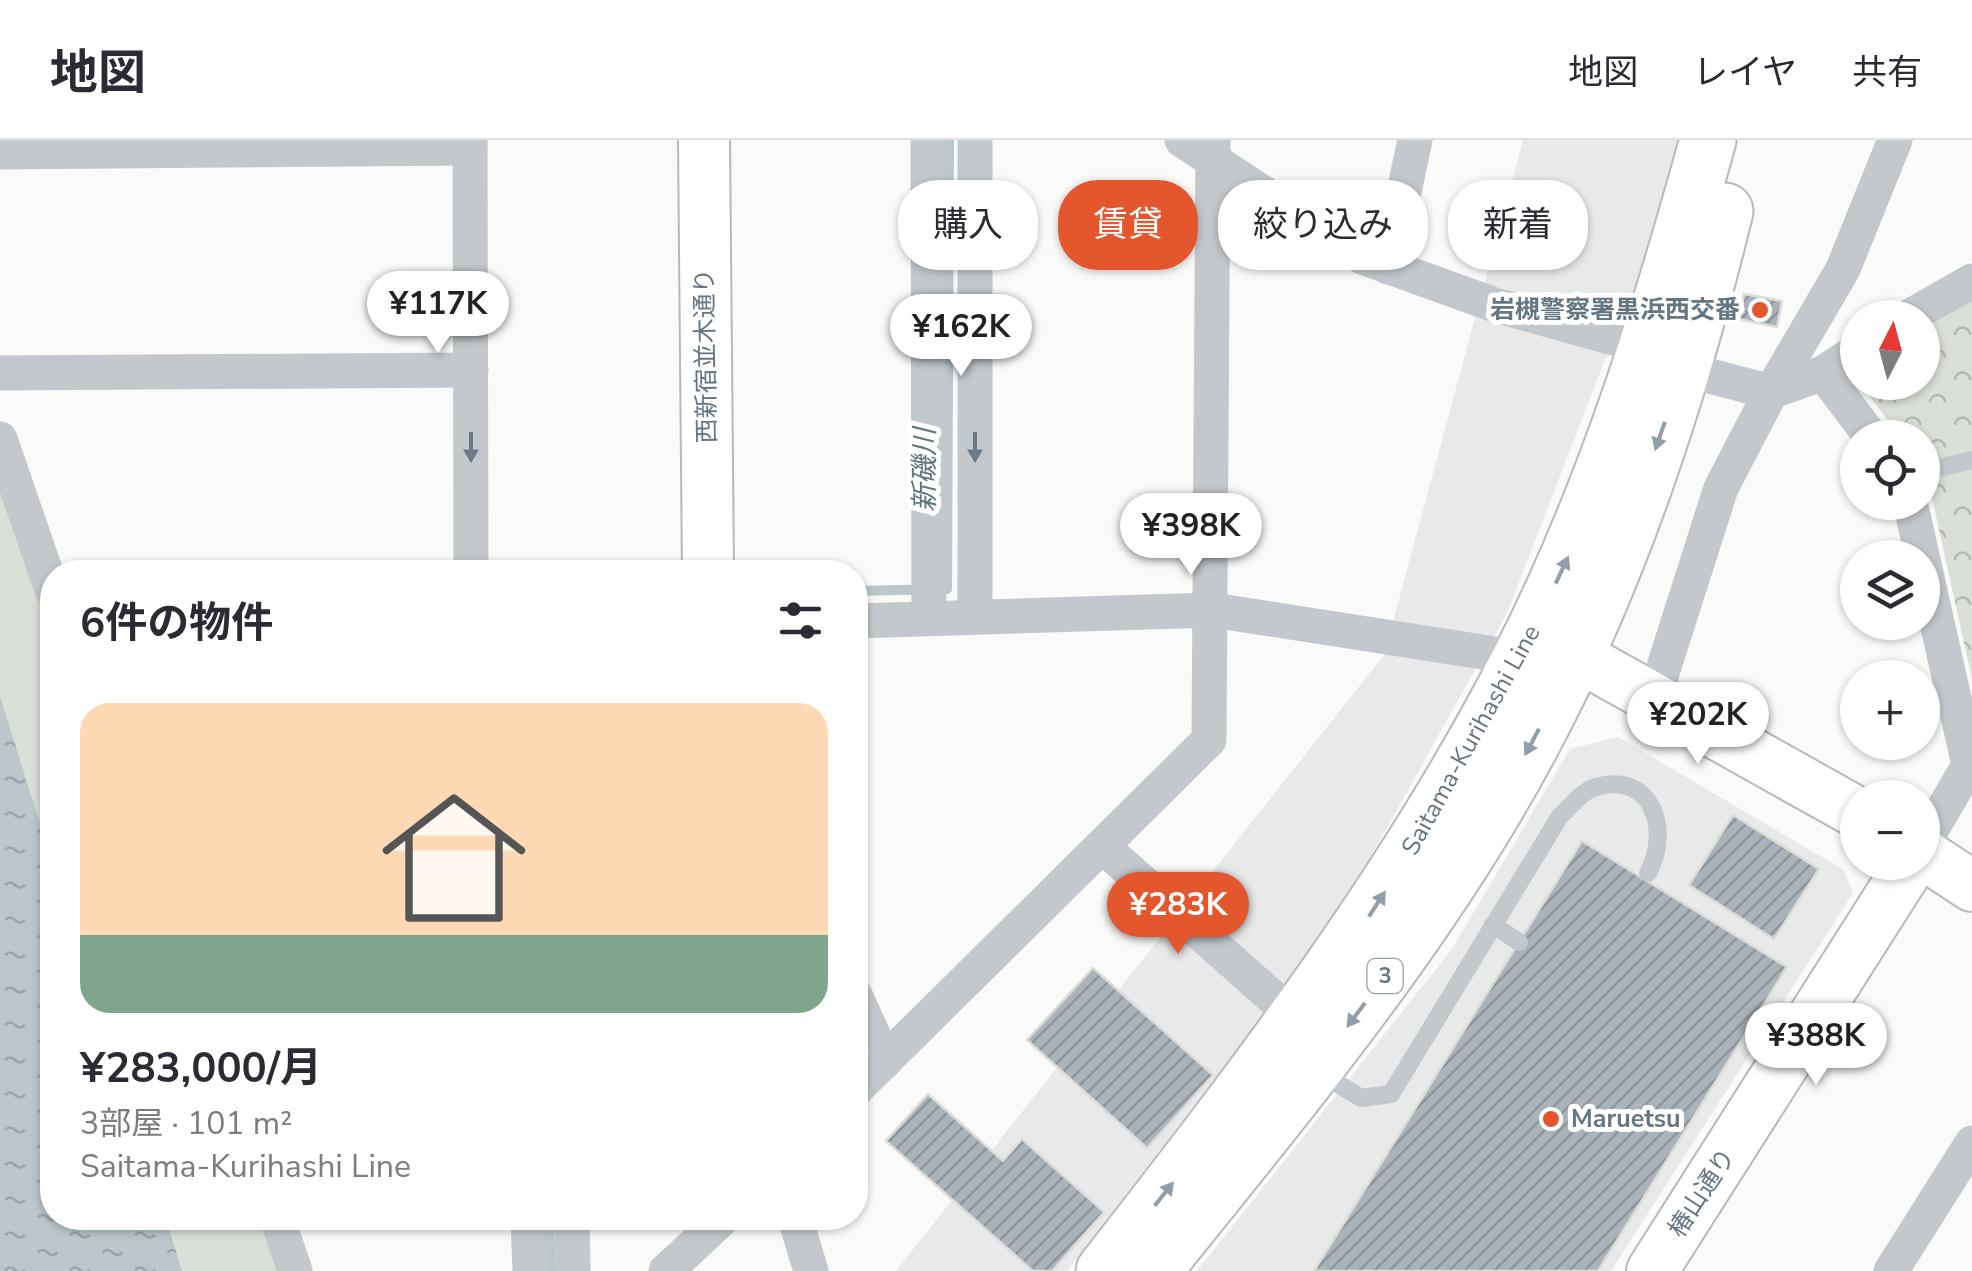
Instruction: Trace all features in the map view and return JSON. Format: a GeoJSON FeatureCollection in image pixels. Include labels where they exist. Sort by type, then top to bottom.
{"type":"FeatureCollection","features":[{"type":"Feature","properties":{"kind":"main road","name":"Saitama-Kurihashi Line"},"geometry":{"type":"LineString","coordinates":[[1104,1271],[1441,895],[1532,744],[1611,573],[1664,358],[1708,140]]}},
{"type":"Feature","properties":{"kind":"main road","name":"Saitama-Kurihashi Line"},"geometry":{"type":"LineString","coordinates":[[1153,1271],[1306,1044],[1400,867],[1521,658],[1664,358],[1743,140]]}},
{"type":"Feature","properties":{"kind":"street","name":"西新宿並木通り"},"geometry":{"type":"LineString","coordinates":[[704,140],[708,560]]}},
{"type":"Feature","properties":{"kind":"street"},"geometry":{"type":"LineString","coordinates":[[928,140],[929,618]]}},
{"type":"Feature","properties":{"kind":"street"},"geometry":{"type":"LineString","coordinates":[[975,140],[975,616]]}},
{"type":"Feature","properties":{"kind":"street"},"geometry":{"type":"LineString","coordinates":[[1182,140],[1213,150],[1255,180]]}},
{"type":"Feature","properties":{"kind":"street"},"geometry":{"type":"LineString","coordinates":[[1407,180],[1415,140]]}},
{"type":"Feature","properties":{"kind":"street"},"geometry":{"type":"LineString","coordinates":[[1654,698],[1722,488],[1771,392],[1844,269],[1894,140]]}},
{"type":"Feature","properties":{"kind":"street"},"geometry":{"type":"LineString","coordinates":[[0,152],[116,146],[470,144],[471,560]]}},
{"type":"Feature","properties":{"kind":"street"},"geometry":{"type":"LineString","coordinates":[[868,1077],[1210,740],[1214,610],[1213,150]]}},
{"type":"Feature","properties":{"kind":"street"},"geometry":{"type":"LineString","coordinates":[[1394,270],[1771,392],[1823,373],[1840,362]]}},
{"type":"Feature","properties":{"kind":"street"},"geometry":{"type":"LineString","coordinates":[[1939,300],[1972,281]]}},
{"type":"Feature","properties":{"kind":"street"},"geometry":{"type":"LineString","coordinates":[[0,373],[471,370]]}},
{"type":"Feature","properties":{"kind":"street"},"geometry":{"type":"LineString","coordinates":[[1823,373],[1858,420]]}},
{"type":"Feature","properties":{"kind":"street"},"geometry":{"type":"LineString","coordinates":[[0,439],[42,560]]}},
{"type":"Feature","properties":{"kind":"street"},"geometry":{"type":"LineString","coordinates":[[1914,520],[1967,747],[1967,783],[1940,823]]}},
{"type":"Feature","properties":{"kind":"street"},"geometry":{"type":"LineString","coordinates":[[868,620],[1214,610],[1521,658],[1576,655],[1840,804]]}},
{"type":"Feature","properties":{"kind":"street"},"geometry":{"type":"LineString","coordinates":[[1103,847],[1306,1044]]}},
{"type":"Feature","properties":{"kind":"street"},"geometry":{"type":"LineString","coordinates":[[1940,863],[1972,886]]}},
{"type":"Feature","properties":{"kind":"street","name":"椿山通り"},"geometry":{"type":"LineString","coordinates":[[1652,1271],[1901,880]]}},
{"type":"Feature","properties":{"kind":"street"},"geometry":{"type":"LineString","coordinates":[[868,1025],[884,1061]]}},
{"type":"Feature","properties":{"kind":"street"},"geometry":{"type":"LineString","coordinates":[[1892,1271],[1972,1143]]}},
{"type":"Feature","properties":{"kind":"street"},"geometry":{"type":"LineString","coordinates":[[281,1230],[295,1271]]}},
{"type":"Feature","properties":{"kind":"street"},"geometry":{"type":"LineString","coordinates":[[528,1230],[530,1271]]}},
{"type":"Feature","properties":{"kind":"street"},"geometry":{"type":"LineString","coordinates":[[572,1230],[574,1271]]}},
{"type":"Feature","properties":{"kind":"street"},"geometry":{"type":"LineString","coordinates":[[666,1271],[711,1230]]}},
{"type":"Feature","properties":{"kind":"street"},"geometry":{"type":"LineString","coordinates":[[798,1230],[810,1271]]}},
{"type":"Feature","properties":{"kind":"lane"},"geometry":{"type":"LineString","coordinates":[[1940,468],[1972,460]]}},
{"type":"Feature","properties":{"kind":"lane"},"geometry":{"type":"LineString","coordinates":[[1306,1044],[1361,1098],[1391,1094],[1560,816],[1592,787],[1616,785],[1647,798],[1657,814],[1660,837],[1648,873]]}},
{"type":"Feature","properties":{"kind":"lane"},"geometry":{"type":"LineString","coordinates":[[1494,925],[1520,942]]}},
{"type":"Feature","properties":{"kind":"shaded area"},"geometry":{"type":"Polygon","coordinates":[[[1523,140],[1680,140],[1624,332],[1604,362],[1508,611],[1352,890],[1228,1067],[1067,1271],[896,1271],[1384,655],[1488,270],[1588,270],[1588,180],[1512,180],[1523,140]]]}},
{"type":"Feature","properties":{"kind":"shaded area"},"geometry":{"type":"Polygon","coordinates":[[[1618,737],[1840,868],[1840,880],[1848,880],[1853,893],[1611,1271],[1197,1271],[1452,949],[1570,749],[1618,737]]]}},
{"type":"Feature","properties":{"kind":"green space"},"geometry":{"type":"Polygon","coordinates":[[[1972,301],[1972,679],[1937,520],[1940,520],[1940,420],[1887,420],[1873,400],[1940,400],[1940,320],[1972,301]]]}},
{"type":"Feature","properties":{"kind":"green space"},"geometry":{"type":"Polygon","coordinates":[[[0,492],[40,604],[40,823],[0,696],[0,492]]]}},
{"type":"Feature","properties":{"kind":"green space"},"geometry":{"type":"Polygon","coordinates":[[[170,1230],[266,1230],[281,1271],[182,1271],[170,1230]]]}},
{"type":"Feature","properties":{"kind":"water"},"geometry":{"type":"Polygon","coordinates":[[[0,696],[40,823],[40,1230],[170,1230],[182,1271],[0,1271],[0,696]]]}},
{"type":"Feature","properties":{"kind":"building","name":"岩槻警察署黒浜西交番"},"geometry":{"type":"Polygon","coordinates":[[[1744,294],[1782,301],[1777,327],[1739,319],[1744,294]]]}},
{"type":"Feature","properties":{"kind":"building"},"geometry":{"type":"Polygon","coordinates":[[[1733,815],[1819,869],[1774,939],[1689,885],[1733,815]]]}},
{"type":"Feature","properties":{"kind":"building","name":"Maruetsu"},"geometry":{"type":"Polygon","coordinates":[[[1582,841],[1787,967],[1598,1271],[1314,1271],[1582,841]]]}},
{"type":"Feature","properties":{"kind":"building"},"geometry":{"type":"Polygon","coordinates":[[[1093,968],[1213,1075],[1147,1148],[1027,1040],[1093,968]]]}},
{"type":"Feature","properties":{"kind":"building"},"geometry":{"type":"Polygon","coordinates":[[[928,1094],[1003,1161],[1022,1139],[1104,1212],[1052,1271],[1033,1271],[886,1141],[928,1094]]]}},
{"type":"Feature","properties":{"kind":"waterway","name":"新磯川"},"geometry":{"type":"LineString","coordinates":[[868,591],[947,589],[949,140]]}},
{"type":"Feature","properties":{"kind":"waterway","name":"新磯川"},"geometry":{"type":"LineString","coordinates":[[549,1230],[551,1271]]}},
{"type":"Feature","properties":{"kind":"place","name":"岩槻警察署黒浜西交番"},"geometry":{"type":"Point","coordinates":[1760,310]}},
{"type":"Feature","properties":{"kind":"place","name":"Maruetsu"},"geometry":{"type":"Point","coordinates":[1551,1119]}}]}
